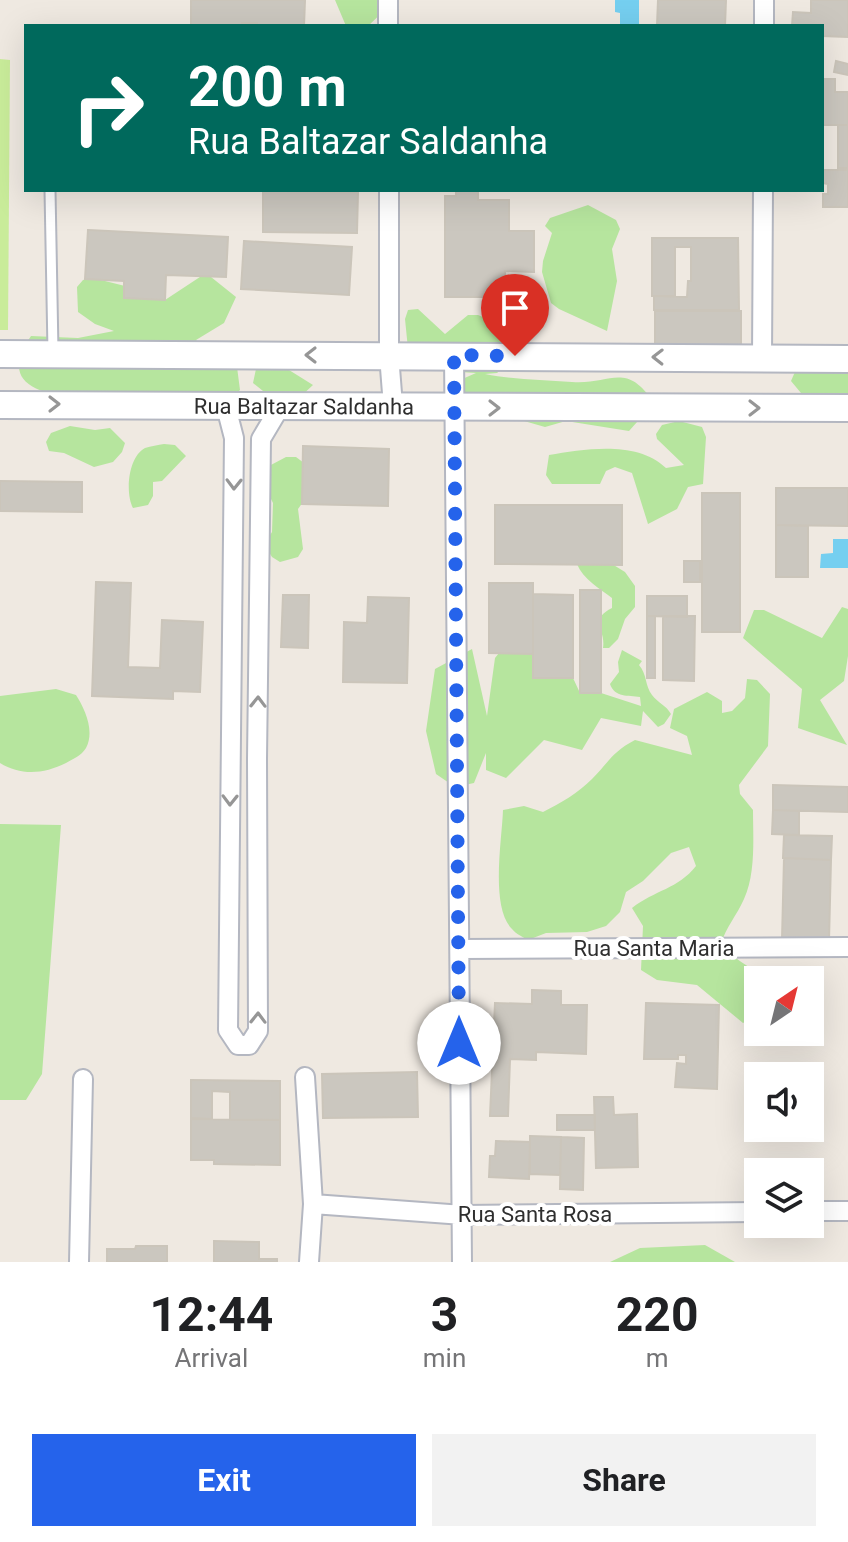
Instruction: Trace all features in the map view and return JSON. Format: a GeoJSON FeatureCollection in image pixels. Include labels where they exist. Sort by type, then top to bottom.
{"type":"FeatureCollection","features":[{"type":"Feature","properties":{"kind":"main road"},"geometry":{"type":"LineString","coordinates":[[0,354],[848,359]]}},
{"type":"Feature","properties":{"kind":"main road","name":"Rua Baltazar Saldanha"},"geometry":{"type":"LineString","coordinates":[[0,405],[848,408]]}},
{"type":"Feature","properties":{"kind":"street"},"geometry":{"type":"LineString","coordinates":[[388,0],[388,24]]}},
{"type":"Feature","properties":{"kind":"street"},"geometry":{"type":"LineString","coordinates":[[764,0],[764,24]]}},
{"type":"Feature","properties":{"kind":"street"},"geometry":{"type":"LineString","coordinates":[[389,192],[389,355],[393,406]]}},
{"type":"Feature","properties":{"kind":"street"},"geometry":{"type":"LineString","coordinates":[[762,358],[763,192]]}},
{"type":"Feature","properties":{"kind":"street"},"geometry":{"type":"LineString","coordinates":[[454,355],[462,1262]]}},
{"type":"Feature","properties":{"kind":"street"},"geometry":{"type":"LineString","coordinates":[[226,407],[234,438],[228,1030],[238,1045],[249,1045],[258,1031],[261,439],[280,407]]}},
{"type":"Feature","properties":{"kind":"street"},"geometry":{"type":"LineString","coordinates":[[231,758],[257,759]]}},
{"type":"Feature","properties":{"kind":"street","name":"Rua Santa Maria"},"geometry":{"type":"LineString","coordinates":[[460,949],[848,947]]}},
{"type":"Feature","properties":{"kind":"street"},"geometry":{"type":"LineString","coordinates":[[305,1077],[313,1204],[309,1262]]}},
{"type":"Feature","properties":{"kind":"street"},"geometry":{"type":"LineString","coordinates":[[79,1262],[83,1079]]}},
{"type":"Feature","properties":{"kind":"street","name":"Rua Santa Rosa"},"geometry":{"type":"LineString","coordinates":[[313,1204],[463,1215],[744,1212]]}},
{"type":"Feature","properties":{"kind":"street"},"geometry":{"type":"LineString","coordinates":[[824,1211],[848,1211]]}},
{"type":"Feature","properties":{"kind":"lane"},"geometry":{"type":"LineString","coordinates":[[50,192],[53,354]]}},
{"type":"Feature","properties":{"kind":"green space"},"geometry":{"type":"Polygon","coordinates":[[[335,0],[391,0],[389,6],[370,24],[345,24],[335,0]]]}},
{"type":"Feature","properties":{"kind":"green space"},"geometry":{"type":"Polygon","coordinates":[[[0,59],[10,60],[8,330],[0,330],[0,59]]]}},
{"type":"Feature","properties":{"kind":"green space"},"geometry":{"type":"Polygon","coordinates":[[[588,205],[616,220],[620,229],[612,249],[617,281],[607,331],[551,303],[542,272],[552,233],[545,226],[550,218],[588,205]]]}},
{"type":"Feature","properties":{"kind":"green space"},"geometry":{"type":"Polygon","coordinates":[[[206,273],[236,297],[224,323],[196,340],[211,358],[237,367],[240,390],[231,397],[209,401],[147,392],[115,402],[97,403],[46,393],[26,382],[20,374],[22,351],[31,336],[78,338],[114,331],[95,324],[78,312],[77,287],[83,280],[93,278],[161,295],[165,300],[206,273]]]}},
{"type":"Feature","properties":{"kind":"green space"},"geometry":{"type":"Polygon","coordinates":[[[418,309],[445,334],[468,315],[478,315],[515,330],[526,348],[497,373],[485,374],[572,382],[626,378],[644,390],[654,403],[629,431],[566,421],[545,427],[524,421],[489,419],[455,398],[460,380],[476,373],[445,371],[408,349],[405,319],[408,310],[418,309]]]}},
{"type":"Feature","properties":{"kind":"green space"},"geometry":{"type":"Polygon","coordinates":[[[273,360],[313,385],[299,398],[268,395],[253,383],[256,369],[273,360]]]}},
{"type":"Feature","properties":{"kind":"green space"},"geometry":{"type":"Polygon","coordinates":[[[848,360],[848,420],[811,405],[791,381],[798,365],[848,360]]]}},
{"type":"Feature","properties":{"kind":"green space"},"geometry":{"type":"Polygon","coordinates":[[[679,421],[702,427],[706,437],[703,484],[688,487],[677,509],[648,524],[632,473],[615,467],[606,471],[600,484],[552,484],[546,475],[549,455],[594,449],[641,453],[666,468],[684,465],[657,439],[656,434],[662,425],[679,421]]]}},
{"type":"Feature","properties":{"kind":"green space"},"geometry":{"type":"Polygon","coordinates":[[[70,426],[95,430],[110,428],[125,443],[122,452],[113,462],[94,467],[64,453],[49,451],[46,442],[51,433],[70,426]]]}},
{"type":"Feature","properties":{"kind":"green space"},"geometry":{"type":"Polygon","coordinates":[[[175,445],[186,456],[162,481],[153,482],[153,496],[148,505],[133,508],[129,485],[135,459],[145,448],[175,445]]]}},
{"type":"Feature","properties":{"kind":"green space"},"geometry":{"type":"Polygon","coordinates":[[[286,457],[296,457],[304,463],[308,495],[298,509],[303,549],[298,557],[280,562],[267,549],[267,540],[272,532],[273,503],[269,495],[269,466],[286,457]]]}},
{"type":"Feature","properties":{"kind":"green space"},"geometry":{"type":"Polygon","coordinates":[[[577,564],[612,564],[625,572],[635,586],[635,607],[625,619],[618,639],[609,648],[603,648],[599,621],[612,608],[612,598],[588,579],[577,564]]]}},
{"type":"Feature","properties":{"kind":"green space"},"geometry":{"type":"Polygon","coordinates":[[[842,607],[848,609],[848,656],[844,681],[820,700],[847,745],[798,728],[802,689],[743,638],[754,610],[764,610],[822,638],[842,607]]]}},
{"type":"Feature","properties":{"kind":"green space"},"geometry":{"type":"Polygon","coordinates":[[[507,643],[552,655],[573,678],[580,693],[601,693],[641,706],[640,697],[619,694],[610,684],[619,672],[622,650],[642,661],[639,665],[650,691],[671,714],[658,727],[643,711],[641,726],[601,718],[582,750],[544,740],[506,778],[486,770],[486,753],[474,783],[455,787],[436,774],[426,731],[435,669],[472,649],[487,716],[495,658],[507,643]]]}},
{"type":"Feature","properties":{"kind":"green space"},"geometry":{"type":"Polygon","coordinates":[[[747,679],[757,680],[770,694],[768,746],[739,785],[740,794],[753,810],[753,855],[748,889],[721,944],[747,966],[744,966],[744,1022],[697,985],[657,980],[641,970],[643,926],[632,908],[689,874],[696,866],[689,847],[671,853],[643,881],[626,892],[620,912],[606,926],[587,932],[546,933],[528,940],[514,931],[505,919],[499,890],[503,810],[524,806],[543,812],[550,809],[581,789],[616,753],[635,740],[692,755],[687,736],[670,728],[674,709],[707,692],[722,701],[722,713],[732,711],[745,698],[747,679]]]}},
{"type":"Feature","properties":{"kind":"green space"},"geometry":{"type":"Polygon","coordinates":[[[56,689],[76,695],[83,707],[90,735],[84,751],[66,763],[41,771],[24,772],[0,763],[0,696],[56,689]]]}},
{"type":"Feature","properties":{"kind":"green space"},"geometry":{"type":"Polygon","coordinates":[[[0,824],[61,825],[42,1074],[26,1100],[0,1100],[0,824]]]}},
{"type":"Feature","properties":{"kind":"green space"},"geometry":{"type":"Polygon","coordinates":[[[705,1245],[735,1262],[610,1262],[640,1248],[705,1245]]]}},
{"type":"Feature","properties":{"kind":"water"},"geometry":{"type":"Polygon","coordinates":[[[615,0],[639,0],[639,24],[620,24],[620,13],[615,12],[615,0]]]}},
{"type":"Feature","properties":{"kind":"water"},"geometry":{"type":"Polygon","coordinates":[[[833,539],[848,539],[848,568],[820,568],[821,554],[833,553],[833,539]]]}},
{"type":"Feature","properties":{"kind":"building"},"geometry":{"type":"Polygon","coordinates":[[[191,0],[305,0],[304,24],[191,24],[191,0]]]}},
{"type":"Feature","properties":{"kind":"building"},"geometry":{"type":"Polygon","coordinates":[[[658,0],[726,0],[725,24],[657,24],[658,0]]]}},
{"type":"Feature","properties":{"kind":"building"},"geometry":{"type":"Polygon","coordinates":[[[811,0],[848,0],[848,37],[824,36],[824,24],[792,24],[793,12],[811,13],[811,0]]]}},
{"type":"Feature","properties":{"kind":"building"},"geometry":{"type":"Polygon","coordinates":[[[836,61],[848,64],[848,75],[834,72],[836,61]]]}},
{"type":"Feature","properties":{"kind":"building"},"geometry":{"type":"Polygon","coordinates":[[[824,79],[835,79],[835,92],[848,92],[848,125],[824,125],[824,79]]]}},
{"type":"Feature","properties":{"kind":"building"},"geometry":{"type":"Polygon","coordinates":[[[838,125],[848,125],[848,168],[838,168],[838,125]]]}},
{"type":"Feature","properties":{"kind":"building"},"geometry":{"type":"Polygon","coordinates":[[[824,170],[848,170],[848,207],[823,207],[823,194],[828,194],[828,184],[824,183],[824,170]]]}},
{"type":"Feature","properties":{"kind":"building"},"geometry":{"type":"Polygon","coordinates":[[[263,192],[358,192],[357,233],[263,232],[263,192]]]}},
{"type":"Feature","properties":{"kind":"building"},"geometry":{"type":"Polygon","coordinates":[[[456,192],[478,192],[478,200],[509,200],[509,231],[534,231],[534,272],[505,271],[506,297],[445,297],[445,196],[456,196],[456,192]]]}},
{"type":"Feature","properties":{"kind":"building"},"geometry":{"type":"Polygon","coordinates":[[[88,230],[228,237],[226,277],[166,275],[165,300],[124,298],[124,281],[85,279],[88,230]]]}},
{"type":"Feature","properties":{"kind":"building"},"geometry":{"type":"Polygon","coordinates":[[[652,238],[738,238],[739,310],[654,310],[652,238]],[[675,247],[675,296],[654,296],[687,297],[688,281],[691,281],[691,247],[675,247]]]}},
{"type":"Feature","properties":{"kind":"building"},"geometry":{"type":"Polygon","coordinates":[[[244,241],[352,247],[349,295],[241,289],[244,241]]]}},
{"type":"Feature","properties":{"kind":"building"},"geometry":{"type":"Polygon","coordinates":[[[655,311],[741,311],[741,347],[655,347],[655,311]]]}},
{"type":"Feature","properties":{"kind":"building"},"geometry":{"type":"Polygon","coordinates":[[[303,446],[389,449],[388,506],[302,504],[303,446]]]}},
{"type":"Feature","properties":{"kind":"building"},"geometry":{"type":"Polygon","coordinates":[[[0,481],[82,482],[82,512],[0,511],[0,481]]]}},
{"type":"Feature","properties":{"kind":"building"},"geometry":{"type":"Polygon","coordinates":[[[776,488],[848,488],[848,526],[776,525],[776,488]]]}},
{"type":"Feature","properties":{"kind":"building"},"geometry":{"type":"Polygon","coordinates":[[[702,493],[740,493],[740,632],[702,632],[702,493]]]}},
{"type":"Feature","properties":{"kind":"building"},"geometry":{"type":"Polygon","coordinates":[[[495,505],[622,505],[622,565],[495,564],[495,505]]]}},
{"type":"Feature","properties":{"kind":"building"},"geometry":{"type":"Polygon","coordinates":[[[776,525],[808,526],[808,577],[776,577],[776,525]]]}},
{"type":"Feature","properties":{"kind":"building"},"geometry":{"type":"Polygon","coordinates":[[[684,561],[700,561],[700,582],[684,582],[684,561]]]}},
{"type":"Feature","properties":{"kind":"building"},"geometry":{"type":"Polygon","coordinates":[[[96,582],[131,583],[128,667],[160,668],[162,620],[203,622],[200,692],[173,691],[173,699],[92,696],[96,582]]]}},
{"type":"Feature","properties":{"kind":"building"},"geometry":{"type":"Polygon","coordinates":[[[489,583],[533,583],[533,654],[489,653],[489,583]]]}},
{"type":"Feature","properties":{"kind":"building"},"geometry":{"type":"Polygon","coordinates":[[[580,590],[601,590],[601,693],[580,693],[580,590]]]}},
{"type":"Feature","properties":{"kind":"building"},"geometry":{"type":"Polygon","coordinates":[[[533,594],[573,595],[573,678],[533,678],[533,594]]]}},
{"type":"Feature","properties":{"kind":"building"},"geometry":{"type":"Polygon","coordinates":[[[283,595],[309,595],[308,648],[281,647],[283,595]]]}},
{"type":"Feature","properties":{"kind":"building"},"geometry":{"type":"Polygon","coordinates":[[[647,596],[687,596],[687,617],[647,616],[647,596]]]}},
{"type":"Feature","properties":{"kind":"building"},"geometry":{"type":"Polygon","coordinates":[[[368,597],[409,598],[407,683],[343,682],[344,622],[367,623],[368,597]]]}},
{"type":"Feature","properties":{"kind":"building"},"geometry":{"type":"Polygon","coordinates":[[[647,616],[655,616],[655,678],[647,678],[647,616]]]}},
{"type":"Feature","properties":{"kind":"building"},"geometry":{"type":"Polygon","coordinates":[[[663,616],[695,616],[694,681],[663,680],[663,616]]]}},
{"type":"Feature","properties":{"kind":"building"},"geometry":{"type":"Polygon","coordinates":[[[773,785],[848,787],[848,812],[773,810],[773,785]]]}},
{"type":"Feature","properties":{"kind":"building"},"geometry":{"type":"Polygon","coordinates":[[[773,810],[799,811],[799,835],[772,834],[773,810]]]}},
{"type":"Feature","properties":{"kind":"building"},"geometry":{"type":"Polygon","coordinates":[[[784,835],[832,836],[831,860],[783,858],[784,835]]]}},
{"type":"Feature","properties":{"kind":"building"},"geometry":{"type":"Polygon","coordinates":[[[784,858],[831,860],[829,941],[782,940],[784,858]]]}},
{"type":"Feature","properties":{"kind":"building"},"geometry":{"type":"Polygon","coordinates":[[[532,990],[561,991],[561,1005],[587,1005],[586,1054],[536,1052],[536,1060],[510,1059],[508,1116],[490,1116],[495,1003],[532,1004],[532,990]]]}},
{"type":"Feature","properties":{"kind":"building"},"geometry":{"type":"Polygon","coordinates":[[[646,1003],[719,1005],[717,1089],[675,1087],[677,1063],[686,1064],[686,1055],[678,1055],[678,1059],[644,1059],[646,1003]]]}},
{"type":"Feature","properties":{"kind":"building"},"geometry":{"type":"Polygon","coordinates":[[[417,1072],[418,1117],[323,1118],[322,1074],[417,1072]]]}},
{"type":"Feature","properties":{"kind":"building"},"geometry":{"type":"Polygon","coordinates":[[[191,1080],[280,1081],[280,1120],[230,1120],[230,1092],[212,1091],[212,1119],[191,1118],[191,1080]]]}},
{"type":"Feature","properties":{"kind":"building"},"geometry":{"type":"Polygon","coordinates":[[[594,1097],[613,1097],[614,1115],[637,1114],[638,1167],[596,1168],[594,1097]]]}},
{"type":"Feature","properties":{"kind":"building"},"geometry":{"type":"Polygon","coordinates":[[[557,1115],[595,1115],[595,1130],[557,1130],[557,1115]]]}},
{"type":"Feature","properties":{"kind":"building"},"geometry":{"type":"Polygon","coordinates":[[[191,1119],[280,1120],[280,1165],[214,1164],[214,1160],[191,1160],[191,1119]]]}},
{"type":"Feature","properties":{"kind":"building"},"geometry":{"type":"Polygon","coordinates":[[[530,1136],[561,1137],[560,1175],[530,1174],[530,1136]]]}},
{"type":"Feature","properties":{"kind":"building"},"geometry":{"type":"Polygon","coordinates":[[[561,1137],[584,1138],[583,1190],[560,1189],[561,1137]]]}},
{"type":"Feature","properties":{"kind":"building"},"geometry":{"type":"Polygon","coordinates":[[[496,1141],[530,1142],[529,1179],[489,1177],[490,1156],[495,1156],[496,1141]]]}},
{"type":"Feature","properties":{"kind":"building"},"geometry":{"type":"Polygon","coordinates":[[[214,1241],[259,1242],[259,1259],[277,1259],[277,1262],[214,1262],[214,1241]]]}},
{"type":"Feature","properties":{"kind":"building"},"geometry":{"type":"Polygon","coordinates":[[[136,1246],[167,1246],[167,1262],[107,1262],[107,1249],[135,1249],[136,1246]]]}},
{"type":"Feature","properties":{"kind":"route"},"geometry":{"type":"LineString","coordinates":[[459,1043],[454,355],[515,356]]}}]}
